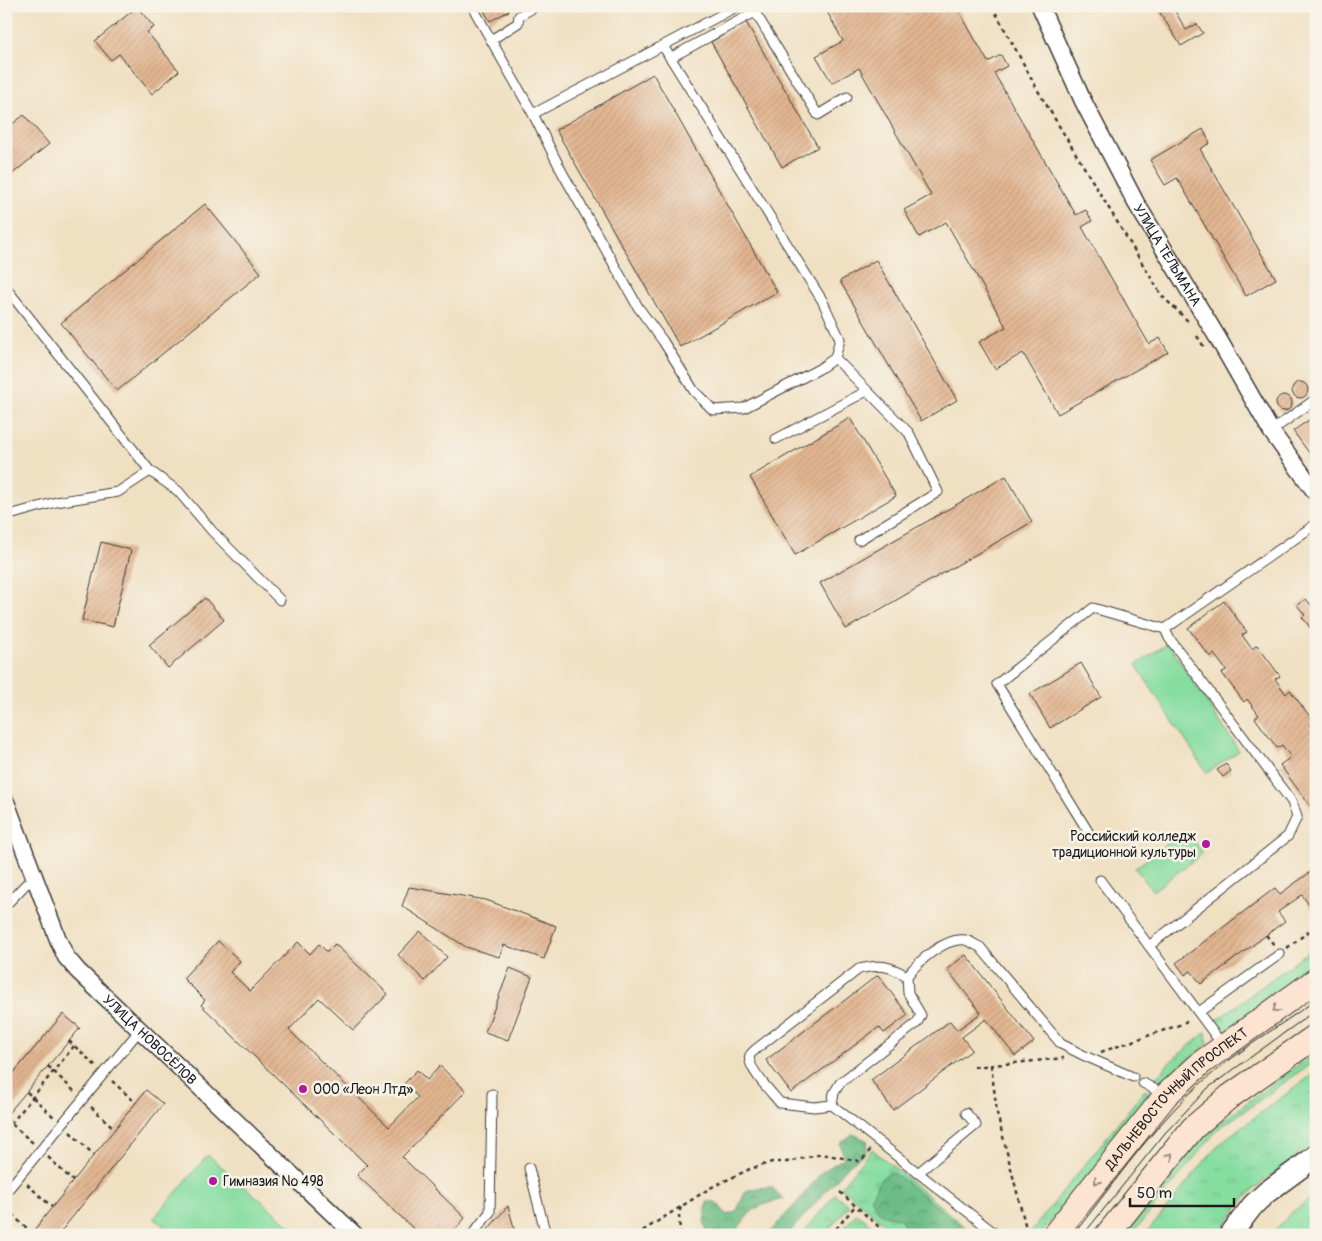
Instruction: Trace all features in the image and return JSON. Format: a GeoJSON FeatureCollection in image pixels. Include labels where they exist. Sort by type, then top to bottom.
{"type":"FeatureCollection","features":[{"type":"Feature","properties":{"kind":"main road","name":"ДАЛЬНЕВОСТОЧНЫЙ ПРОСПЕКТ"},"geometry":{"type":"LineString","coordinates":[[1054,1235],[1166,1095],[1201,1063],[1316,980]]}},
{"type":"Feature","properties":{"kind":"main road"},"geometry":{"type":"LineString","coordinates":[[1106,1235],[1193,1128],[1229,1098],[1316,1036]]}},
{"type":"Feature","properties":{"kind":"street","name":"УЛИЦА ТЕЛЬМАНА"},"geometry":{"type":"LineString","coordinates":[[1040,6],[1083,101],[1136,203],[1219,340],[1271,431],[1316,493]]}},
{"type":"Feature","properties":{"kind":"street","name":"УЛИЦА НОВОСЁЛОВ"},"geometry":{"type":"LineString","coordinates":[[6,802],[58,942],[66,957],[139,1031],[355,1235]]}},
{"type":"Feature","properties":{"kind":"street"},"geometry":{"type":"LineString","coordinates":[[1230,1235],[1253,1205],[1267,1192],[1316,1156]]}},
{"type":"Feature","properties":{"kind":"lane"},"geometry":{"type":"LineString","coordinates":[[472,6],[638,307],[663,341],[694,391],[713,410],[744,408],[819,369],[835,358],[840,339],[822,300],[663,46]]}},
{"type":"Feature","properties":{"kind":"lane"},"geometry":{"type":"LineString","coordinates":[[491,40],[518,23],[519,16],[536,6]]}},
{"type":"Feature","properties":{"kind":"lane"},"geometry":{"type":"LineString","coordinates":[[533,114],[738,6]]}},
{"type":"Feature","properties":{"kind":"lane"},"geometry":{"type":"LineString","coordinates":[[670,58],[755,12],[818,115],[846,97]]}},
{"type":"Feature","properties":{"kind":"lane"},"geometry":{"type":"LineString","coordinates":[[6,288],[150,471],[178,490],[212,531],[280,600]]}},
{"type":"Feature","properties":{"kind":"lane"},"geometry":{"type":"LineString","coordinates":[[835,358],[909,433],[938,492],[859,540]]}},
{"type":"Feature","properties":{"kind":"lane"},"geometry":{"type":"LineString","coordinates":[[776,439],[867,391]]}},
{"type":"Feature","properties":{"kind":"lane"},"geometry":{"type":"LineString","coordinates":[[1271,431],[1316,399]]}},
{"type":"Feature","properties":{"kind":"lane"},"geometry":{"type":"LineString","coordinates":[[6,516],[56,502],[118,492],[150,471]]}},
{"type":"Feature","properties":{"kind":"lane"},"geometry":{"type":"LineString","coordinates":[[1165,629],[1316,524]]}},
{"type":"Feature","properties":{"kind":"lane"},"geometry":{"type":"LineString","coordinates":[[1089,833],[997,684],[1093,608],[1165,629],[1169,638],[1292,802],[1297,817],[1288,836],[1149,946]]}},
{"type":"Feature","properties":{"kind":"lane"},"geometry":{"type":"LineString","coordinates":[[1100,880],[1224,1047]]}},
{"type":"Feature","properties":{"kind":"lane"},"geometry":{"type":"LineString","coordinates":[[6,905],[26,884],[35,881]]}},
{"type":"Feature","properties":{"kind":"lane"},"geometry":{"type":"LineString","coordinates":[[832,1105],[834,1093],[840,1083],[917,1023],[921,1015],[908,993],[907,976],[918,962],[946,943],[965,940],[980,947],[1061,1044],[1133,1077]]}},
{"type":"Feature","properties":{"kind":"lane"},"geometry":{"type":"LineString","coordinates":[[1199,1012],[1280,954]]}},
{"type":"Feature","properties":{"kind":"lane"},"geometry":{"type":"LineString","coordinates":[[907,976],[890,966],[874,965],[859,970],[750,1054],[749,1061],[752,1068],[780,1103],[814,1107],[832,1105],[997,1235]]}},
{"type":"Feature","properties":{"kind":"lane"},"geometry":{"type":"LineString","coordinates":[[6,1192],[139,1031]]}},
{"type":"Feature","properties":{"kind":"lane"},"geometry":{"type":"LineString","coordinates":[[1143,1084],[1166,1095]]}},
{"type":"Feature","properties":{"kind":"lane"},"geometry":{"type":"LineString","coordinates":[[472,1235],[490,1212],[492,1094]]}},
{"type":"Feature","properties":{"kind":"lane"},"geometry":{"type":"LineString","coordinates":[[918,1172],[976,1125],[966,1113]]}},
{"type":"Feature","properties":{"kind":"lane"},"geometry":{"type":"LineString","coordinates":[[528,1168],[546,1235]]}},
{"type":"Feature","properties":{"kind":"path"},"geometry":{"type":"LineString","coordinates":[[992,6],[1041,96],[1162,296],[1189,322]]}},
{"type":"Feature","properties":{"kind":"path"},"geometry":{"type":"LineString","coordinates":[[1194,330],[1204,347]]}},
{"type":"Feature","properties":{"kind":"path"},"geometry":{"type":"LineString","coordinates":[[1266,934],[1280,954],[1316,926]]}},
{"type":"Feature","properties":{"kind":"path"},"geometry":{"type":"LineString","coordinates":[[69,1041],[136,1103]]}},
{"type":"Feature","properties":{"kind":"path"},"geometry":{"type":"LineString","coordinates":[[6,1130],[74,1046]]}},
{"type":"Feature","properties":{"kind":"path"},"geometry":{"type":"LineString","coordinates":[[991,1065],[997,1113],[1026,1228]]}},
{"type":"Feature","properties":{"kind":"path"},"geometry":{"type":"LineString","coordinates":[[48,1066],[115,1129]]}},
{"type":"Feature","properties":{"kind":"path"},"geometry":{"type":"LineString","coordinates":[[26,1092],[94,1155]]}},
{"type":"Feature","properties":{"kind":"path"},"geometry":{"type":"LineString","coordinates":[[6,1118],[73,1181]]}},
{"type":"Feature","properties":{"kind":"path"},"geometry":{"type":"LineString","coordinates":[[636,1235],[712,1187],[750,1168],[772,1162],[787,1162],[822,1154],[859,1161],[872,1148]]}},
{"type":"Feature","properties":{"kind":"path"},"geometry":{"type":"LineString","coordinates":[[19,1176],[52,1207]]}},
{"type":"Feature","properties":{"kind":"path"},"geometry":{"type":"LineString","coordinates":[[840,1192],[888,1235]]}},
{"type":"Feature","properties":{"kind":"path"},"geometry":{"type":"LineString","coordinates":[[680,1235],[679,1214],[682,1205]]}},
{"type":"Feature","properties":{"kind":"path"},"geometry":{"type":"LineString","coordinates":[[831,1235],[855,1206]]}},
{"type":"Feature","properties":{"kind":"path"},"geometry":{"type":"LineString","coordinates":[[6,1209],[32,1233]]}},
{"type":"Feature","properties":{"kind":"green space"},"geometry":{"type":"Polygon","coordinates":[[[1168,643],[1239,751],[1207,773],[1136,665],[1168,643]]]}},
{"type":"Feature","properties":{"kind":"green space"},"geometry":{"type":"Polygon","coordinates":[[[1185,830],[1203,853],[1153,891],[1135,868],[1185,830]]]}},
{"type":"Feature","properties":{"kind":"green space"},"geometry":{"type":"Polygon","coordinates":[[[1316,946],[1316,968],[1226,1032],[1220,1031],[1215,1027],[1213,1023],[1316,946]]]}},
{"type":"Feature","properties":{"kind":"green space"},"geometry":{"type":"Polygon","coordinates":[[[1206,1032],[1208,1044],[1178,1068],[1160,1086],[1151,1083],[1171,1061],[1206,1032]]]}},
{"type":"Feature","properties":{"kind":"green space"},"geometry":{"type":"Polygon","coordinates":[[[1316,1052],[1316,1060],[1217,1130],[1131,1235],[1125,1235],[1201,1140],[1214,1127],[1316,1052]]]}},
{"type":"Feature","properties":{"kind":"green space"},"geometry":{"type":"Polygon","coordinates":[[[1316,1072],[1316,1144],[1261,1183],[1245,1198],[1217,1235],[1145,1235],[1212,1152],[1224,1140],[1316,1072]]]}},
{"type":"Feature","properties":{"kind":"green space"},"geometry":{"type":"Polygon","coordinates":[[[1145,1090],[1150,1093],[1151,1097],[1040,1235],[1028,1235],[1145,1090]]]}},
{"type":"Feature","properties":{"kind":"green space"},"geometry":{"type":"Polygon","coordinates":[[[853,1134],[868,1141],[865,1153],[850,1164],[787,1235],[767,1235],[822,1172],[844,1158],[840,1143],[853,1134]]]}},
{"type":"Feature","properties":{"kind":"green space"},"geometry":{"type":"Polygon","coordinates":[[[872,1149],[975,1235],[897,1235],[841,1187],[872,1149]]]}},
{"type":"Feature","properties":{"kind":"green space"},"geometry":{"type":"Polygon","coordinates":[[[208,1155],[301,1235],[174,1235],[154,1218],[208,1155]]]}},
{"type":"Feature","properties":{"kind":"green space"},"geometry":{"type":"Polygon","coordinates":[[[890,1172],[973,1235],[913,1235],[906,1229],[900,1218],[881,1214],[871,1197],[881,1179],[890,1172]]]}},
{"type":"Feature","properties":{"kind":"green space"},"geometry":{"type":"Polygon","coordinates":[[[772,1187],[783,1199],[765,1204],[754,1210],[744,1220],[734,1235],[708,1235],[704,1221],[707,1202],[716,1202],[727,1215],[736,1212],[746,1191],[772,1187]]]}},
{"type":"Feature","properties":{"kind":"green space"},"geometry":{"type":"Polygon","coordinates":[[[835,1194],[849,1206],[824,1235],[802,1235],[835,1194]]]}},
{"type":"Feature","properties":{"kind":"green space"},"geometry":{"type":"Polygon","coordinates":[[[1316,1195],[1316,1235],[1271,1235],[1291,1213],[1316,1195]]]}},
{"type":"Feature","properties":{"kind":"green space"},"geometry":{"type":"Polygon","coordinates":[[[857,1213],[883,1235],[838,1235],[857,1213]]]}},
{"type":"Feature","properties":{"kind":"building"},"geometry":{"type":"Polygon","coordinates":[[[481,6],[506,6],[509,11],[490,21],[481,6]]]}},
{"type":"Feature","properties":{"kind":"building"},"geometry":{"type":"Polygon","coordinates":[[[824,6],[956,6],[988,62],[1001,55],[1007,66],[994,73],[1076,215],[1086,210],[1092,221],[1082,227],[1149,344],[1160,338],[1168,352],[1058,414],[1023,353],[995,369],[979,342],[1006,327],[946,222],[919,237],[904,210],[931,195],[859,68],[832,83],[816,56],[843,41],[824,6]]]}},
{"type":"Feature","properties":{"kind":"building"},"geometry":{"type":"Polygon","coordinates":[[[1167,6],[1172,6],[1186,30],[1197,24],[1203,33],[1181,46],[1159,11],[1167,6]]]}},
{"type":"Feature","properties":{"kind":"building"},"geometry":{"type":"Polygon","coordinates":[[[137,7],[154,27],[147,32],[179,71],[152,94],[119,54],[111,60],[95,41],[137,7]]]}},
{"type":"Feature","properties":{"kind":"building"},"geometry":{"type":"Polygon","coordinates":[[[746,22],[818,147],[782,167],[711,42],[746,22]]]}},
{"type":"Feature","properties":{"kind":"building"},"geometry":{"type":"Polygon","coordinates":[[[653,74],[777,292],[680,347],[556,130],[653,74]]]}},
{"type":"Feature","properties":{"kind":"building"},"geometry":{"type":"Polygon","coordinates":[[[24,115],[49,144],[6,179],[6,129],[24,115]]]}},
{"type":"Feature","properties":{"kind":"building"},"geometry":{"type":"Polygon","coordinates":[[[1203,129],[1210,143],[1200,149],[1276,279],[1246,296],[1177,178],[1165,185],[1150,160],[1203,129]]]}},
{"type":"Feature","properties":{"kind":"building"},"geometry":{"type":"Polygon","coordinates":[[[205,204],[261,273],[117,391],[61,323],[205,204]]]}},
{"type":"Feature","properties":{"kind":"building"},"geometry":{"type":"Polygon","coordinates":[[[876,260],[957,400],[921,421],[840,281],[876,260]]]}},
{"type":"Feature","properties":{"kind":"building"},"geometry":{"type":"Polygon","coordinates":[[[1316,368],[1316,383],[1312,380],[1311,375],[1316,368]]]}},
{"type":"Feature","properties":{"kind":"building"},"geometry":{"type":"Polygon","coordinates":[[[1297,382],[1303,382],[1308,387],[1306,396],[1297,398],[1292,393],[1292,387],[1297,382]]]}},
{"type":"Feature","properties":{"kind":"building"},"geometry":{"type":"Polygon","coordinates":[[[1281,395],[1287,395],[1292,400],[1290,409],[1281,411],[1276,406],[1276,400],[1281,395]]]}},
{"type":"Feature","properties":{"kind":"building"},"geometry":{"type":"Polygon","coordinates":[[[1316,415],[1316,462],[1293,431],[1316,415]]]}},
{"type":"Feature","properties":{"kind":"building"},"geometry":{"type":"Polygon","coordinates":[[[850,418],[896,496],[795,555],[750,477],[850,418]]]}},
{"type":"Feature","properties":{"kind":"building"},"geometry":{"type":"Polygon","coordinates":[[[1006,476],[1032,522],[846,629],[820,583],[1006,476]]]}},
{"type":"Feature","properties":{"kind":"building"},"geometry":{"type":"Polygon","coordinates":[[[101,542],[131,550],[113,627],[82,620],[101,542]]]}},
{"type":"Feature","properties":{"kind":"building"},"geometry":{"type":"Polygon","coordinates":[[[205,598],[224,620],[168,668],[149,645],[205,598]]]}},
{"type":"Feature","properties":{"kind":"building"},"geometry":{"type":"Polygon","coordinates":[[[1306,599],[1314,609],[1316,607],[1316,635],[1302,617],[1305,615],[1297,605],[1306,599]]]}},
{"type":"Feature","properties":{"kind":"building"},"geometry":{"type":"Polygon","coordinates":[[[1224,601],[1247,632],[1242,635],[1252,649],[1257,645],[1280,676],[1275,679],[1286,694],[1290,690],[1314,722],[1309,725],[1316,734],[1316,814],[1280,765],[1291,757],[1282,745],[1277,748],[1255,718],[1259,715],[1247,699],[1244,702],[1222,673],[1226,670],[1214,654],[1210,657],[1188,628],[1224,601]]]}},
{"type":"Feature","properties":{"kind":"building"},"geometry":{"type":"Polygon","coordinates":[[[1081,663],[1101,697],[1050,728],[1030,694],[1081,663]]]}},
{"type":"Feature","properties":{"kind":"building"},"geometry":{"type":"Polygon","coordinates":[[[1226,764],[1231,771],[1223,777],[1217,770],[1226,764]]]}},
{"type":"Feature","properties":{"kind":"building"},"geometry":{"type":"Polygon","coordinates":[[[1316,868],[1316,906],[1312,909],[1302,895],[1278,912],[1285,921],[1201,984],[1191,971],[1185,975],[1176,963],[1275,888],[1280,894],[1316,868]]]}},
{"type":"Feature","properties":{"kind":"building"},"geometry":{"type":"Polygon","coordinates":[[[409,887],[486,900],[556,926],[544,959],[504,945],[499,957],[466,947],[402,906],[409,887]]]}},
{"type":"Feature","properties":{"kind":"building"},"geometry":{"type":"Polygon","coordinates":[[[420,931],[447,957],[425,981],[398,955],[420,931]]]}},
{"type":"Feature","properties":{"kind":"building"},"geometry":{"type":"Polygon","coordinates":[[[218,941],[240,961],[230,972],[250,991],[298,942],[310,954],[319,944],[327,952],[335,944],[388,994],[353,1030],[319,998],[289,1030],[389,1127],[418,1097],[404,1084],[417,1070],[427,1080],[440,1066],[466,1091],[402,1157],[465,1218],[450,1235],[420,1235],[357,1175],[367,1165],[201,1005],[205,1000],[183,978],[218,941]]]}},
{"type":"Feature","properties":{"kind":"building"},"geometry":{"type":"Polygon","coordinates":[[[966,955],[1034,1042],[1015,1056],[986,1019],[962,1037],[972,1050],[893,1110],[871,1080],[950,1021],[957,1030],[981,1013],[947,969],[966,955]]]}},
{"type":"Feature","properties":{"kind":"building"},"geometry":{"type":"Polygon","coordinates":[[[510,968],[532,977],[508,1040],[485,1032],[510,968]]]}},
{"type":"Feature","properties":{"kind":"building"},"geometry":{"type":"Polygon","coordinates":[[[878,975],[908,1015],[884,1033],[879,1027],[791,1093],[766,1060],[878,975]]]}},
{"type":"Feature","properties":{"kind":"building"},"geometry":{"type":"Polygon","coordinates":[[[63,1014],[80,1028],[6,1116],[6,1082],[63,1014]]]}},
{"type":"Feature","properties":{"kind":"building"},"geometry":{"type":"Polygon","coordinates":[[[146,1090],[163,1104],[58,1235],[30,1235],[146,1090]]]}},
{"type":"Feature","properties":{"kind":"building"},"geometry":{"type":"Polygon","coordinates":[[[508,1206],[516,1235],[483,1235],[508,1206]]]}},
{"type":"Feature","properties":{"kind":"tram line"},"geometry":{"type":"LineString","coordinates":[[1073,1235],[1142,1146],[1187,1096],[1233,1058],[1316,1000]]}},
{"type":"Feature","properties":{"kind":"tram line"},"geometry":{"type":"LineString","coordinates":[[1083,1235],[1165,1133],[1208,1088],[1316,1010]]}},
{"type":"Feature","properties":{"kind":"place","name":"Российский колледж традиционной культуры"},"geometry":{"type":"Point","coordinates":[1206,844]}},
{"type":"Feature","properties":{"kind":"place","name":"ООО «Леон Лтд»"},"geometry":{"type":"Point","coordinates":[303,1089]}},
{"type":"Feature","properties":{"kind":"place","name":"Гимназия № 498"},"geometry":{"type":"Point","coordinates":[213,1181]}}]}
